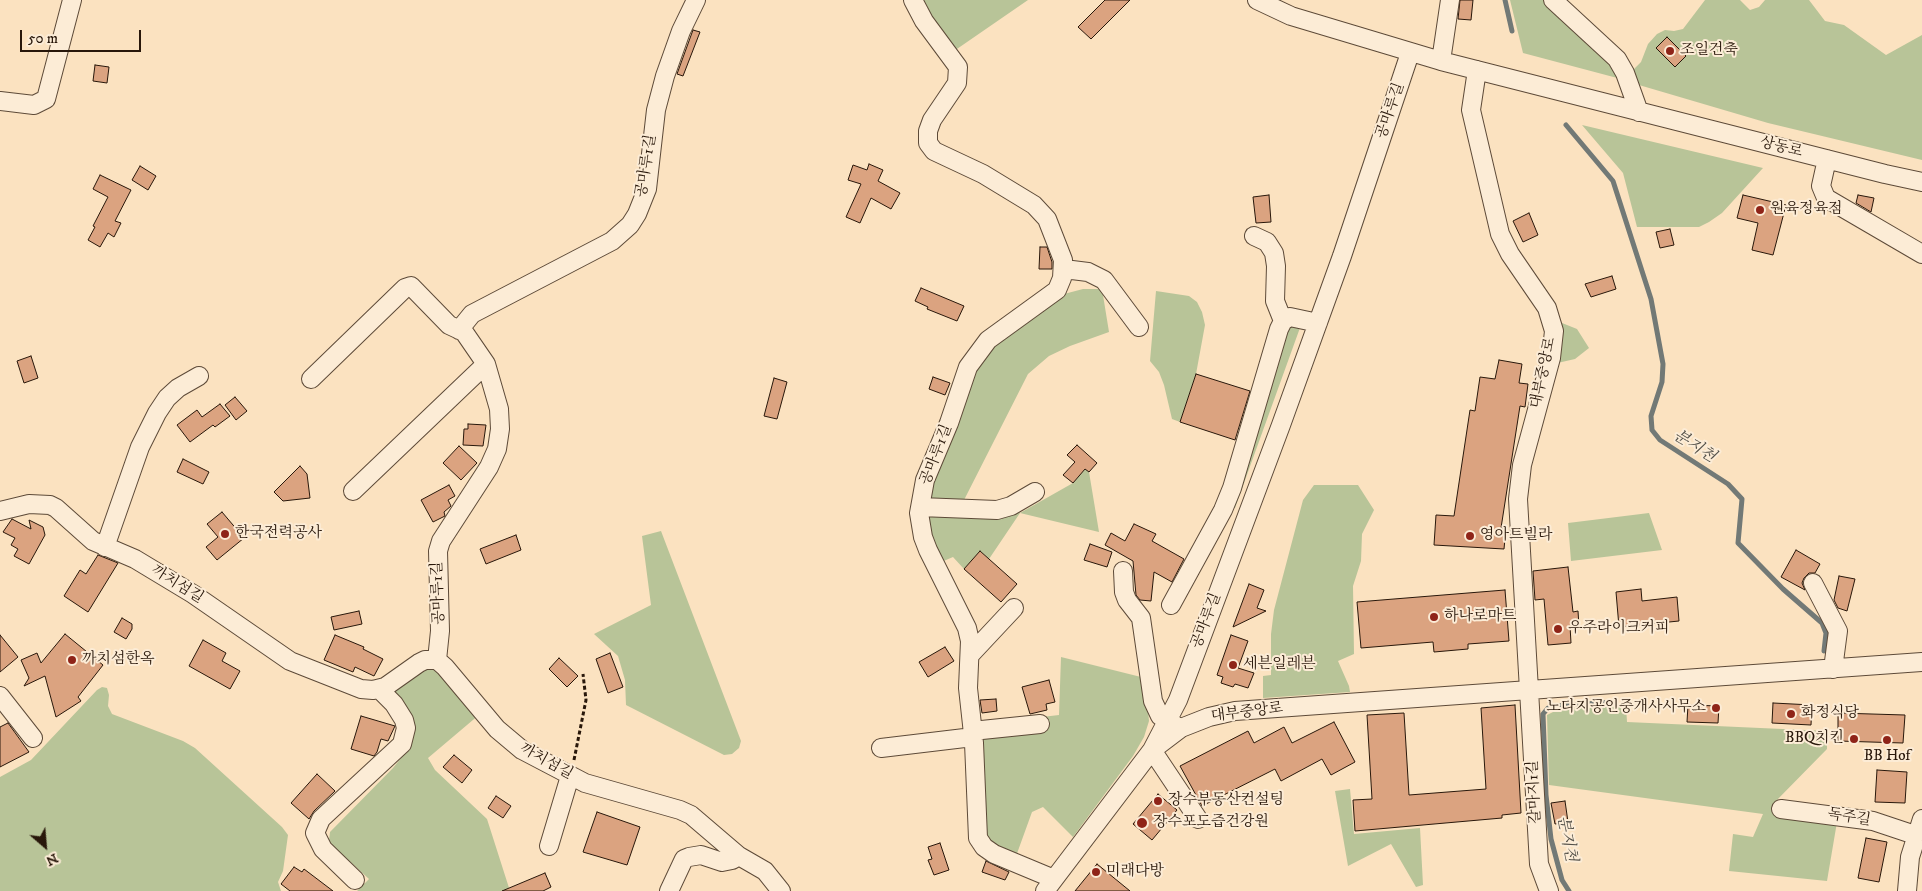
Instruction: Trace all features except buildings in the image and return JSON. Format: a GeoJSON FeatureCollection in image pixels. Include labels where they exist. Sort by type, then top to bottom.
{"type":"FeatureCollection","features":[{"type":"Feature","properties":{"kind":"street"},"geometry":{"type":"LineString","coordinates":[[0,101],[34,105],[46,100],[72,0]]}},
{"type":"Feature","properties":{"kind":"street","name":"공마루1길"},"geometry":{"type":"LineString","coordinates":[[459,330],[472,314],[612,241],[630,225],[637,214],[647,189],[656,110],[665,76],[681,31],[696,0]]}},
{"type":"Feature","properties":{"kind":"street"},"geometry":{"type":"LineString","coordinates":[[913,0],[924,21],[954,60],[959,75],[954,90],[932,120],[928,131],[928,143],[934,151],[983,174],[1034,205],[1047,219],[1062,252],[1064,268],[1088,272],[1104,280],[1138,327]]}},
{"type":"Feature","properties":{"kind":"street"},"geometry":{"type":"LineString","coordinates":[[1257,0],[1292,16],[1410,53]]}},
{"type":"Feature","properties":{"kind":"street"},"geometry":{"type":"LineString","coordinates":[[1441,61],[1450,0]]}},
{"type":"Feature","properties":{"kind":"street"},"geometry":{"type":"LineString","coordinates":[[1553,0],[1617,59],[1626,73],[1639,112]]}},
{"type":"Feature","properties":{"kind":"street","name":"상동로"},"geometry":{"type":"LineString","coordinates":[[1410,53],[1922,182]]}},
{"type":"Feature","properties":{"kind":"street","name":"공마루길"},"geometry":{"type":"LineString","coordinates":[[1152,750],[1178,700],[1318,323],[1410,53]]}},
{"type":"Feature","properties":{"kind":"street","name":"대부중앙로"},"geometry":{"type":"LineString","coordinates":[[1477,70],[1472,110],[1500,234],[1510,254],[1547,308],[1554,331],[1551,358],[1522,465],[1518,499],[1528,692]]}},
{"type":"Feature","properties":{"kind":"street"},"geometry":{"type":"LineString","coordinates":[[1827,159],[1821,186],[1826,198],[1922,254]]}},
{"type":"Feature","properties":{"kind":"street"},"geometry":{"type":"LineString","coordinates":[[1254,236],[1267,242],[1274,253],[1276,266],[1275,300],[1284,321]]}},
{"type":"Feature","properties":{"kind":"street","name":"공마루1길"},"geometry":{"type":"LineString","coordinates":[[1049,885],[994,854],[981,843],[978,832],[968,688],[970,655],[967,628],[923,537],[920,507],[925,480],[931,462],[949,423],[963,378],[973,357],[988,340],[1052,296],[1060,285],[1064,268]]}},
{"type":"Feature","properties":{"kind":"street","name":"공마루1길"},"geometry":{"type":"LineString","coordinates":[[311,379],[405,288],[411,286],[449,325],[464,332],[486,364],[499,409],[500,429],[497,450],[489,467],[441,541],[438,551],[440,631],[436,660]]}},
{"type":"Feature","properties":{"kind":"street"},"geometry":{"type":"LineString","coordinates":[[1171,606],[1224,510],[1240,464],[1279,329],[1284,321],[1290,317],[1298,317],[1318,323]]}},
{"type":"Feature","properties":{"kind":"street"},"geometry":{"type":"LineString","coordinates":[[353,491],[486,364]]}},
{"type":"Feature","properties":{"kind":"street"},"geometry":{"type":"LineString","coordinates":[[105,548],[140,447],[157,413],[167,398],[178,388],[198,376]]}},
{"type":"Feature","properties":{"kind":"street","name":"공마루1길"},"geometry":{"type":"LineString","coordinates":[[920,507],[997,510],[1011,506],[1035,492]]}},
{"type":"Feature","properties":{"kind":"street","name":"까치섬길"},"geometry":{"type":"LineString","coordinates":[[0,510],[29,504],[50,505],[62,512],[93,541],[105,548],[135,559],[178,585],[290,661],[361,689],[379,689]]}},
{"type":"Feature","properties":{"kind":"street"},"geometry":{"type":"LineString","coordinates":[[1224,510],[1245,519]]}},
{"type":"Feature","properties":{"kind":"street"},"geometry":{"type":"LineString","coordinates":[[1124,571],[1124,592],[1127,600],[1142,618],[1153,701],[1160,716],[1166,722],[1174,725],[1193,722]]}},
{"type":"Feature","properties":{"kind":"street"},"geometry":{"type":"LineString","coordinates":[[1813,583],[1838,631],[1833,669]]}},
{"type":"Feature","properties":{"kind":"street"},"geometry":{"type":"LineString","coordinates":[[970,655],[1014,608]]}},
{"type":"Feature","properties":{"kind":"street"},"geometry":{"type":"LineString","coordinates":[[355,880],[323,849],[315,833],[321,819],[396,752],[402,744],[406,728],[404,720],[394,704],[379,689],[419,663],[425,660],[436,660]]}},
{"type":"Feature","properties":{"kind":"street","name":"까치섬길"},"geometry":{"type":"LineString","coordinates":[[436,660],[445,667],[497,729],[522,750],[570,776],[610,791],[680,810],[691,815],[739,856],[764,871],[781,891]]}},
{"type":"Feature","properties":{"kind":"street","name":"대부중앙로"},"geometry":{"type":"LineString","coordinates":[[1049,885],[1152,750],[1169,736],[1193,722],[1235,711],[1528,692],[1922,662]]}},
{"type":"Feature","properties":{"kind":"street","name":"갈마지1길"},"geometry":{"type":"LineString","coordinates":[[1528,692],[1539,864],[1549,891]]}},
{"type":"Feature","properties":{"kind":"street"},"geometry":{"type":"LineString","coordinates":[[0,696],[33,738]]}},
{"type":"Feature","properties":{"kind":"street"},"geometry":{"type":"LineString","coordinates":[[1178,700],[1180,711],[1193,722]]}},
{"type":"Feature","properties":{"kind":"street"},"geometry":{"type":"LineString","coordinates":[[881,748],[1040,724]]}},
{"type":"Feature","properties":{"kind":"street"},"geometry":{"type":"LineString","coordinates":[[1152,750],[1198,819]]}},
{"type":"Feature","properties":{"kind":"street"},"geometry":{"type":"LineString","coordinates":[[550,846],[570,776]]}},
{"type":"Feature","properties":{"kind":"street","name":"독주길"},"geometry":{"type":"LineString","coordinates":[[1781,809],[1873,821],[1915,835]]}},
{"type":"Feature","properties":{"kind":"street"},"geometry":{"type":"LineString","coordinates":[[1907,891],[1910,857],[1915,835],[1922,819]]}},
{"type":"Feature","properties":{"kind":"street"},"geometry":{"type":"LineString","coordinates":[[669,891],[684,859],[702,855],[722,862],[739,856]]}},
{"type":"Feature","properties":{"kind":"path"},"geometry":{"type":"LineString","coordinates":[[570,776],[586,700],[583,674]]}},
{"type":"Feature","properties":{"kind":"green space"},"geometry":{"type":"Polygon","coordinates":[[[918,0],[1028,0],[954,51],[918,0]]]}},
{"type":"Feature","properties":{"kind":"green space"},"geometry":{"type":"Polygon","coordinates":[[[1510,0],[1547,0],[1607,52],[1621,79],[1523,53],[1510,0]]]}},
{"type":"Feature","properties":{"kind":"green space"},"geometry":{"type":"Polygon","coordinates":[[[1705,0],[1740,0],[1750,10],[1759,7],[1765,0],[1809,0],[1825,21],[1844,25],[1886,55],[1922,35],[1922,160],[1768,123],[1639,85],[1631,72],[1641,62],[1648,44],[1657,34],[1665,30],[1683,29],[1705,0]]]}},
{"type":"Feature","properties":{"kind":"green space"},"geometry":{"type":"Polygon","coordinates":[[[1582,125],[1763,168],[1722,213],[1699,227],[1637,227],[1623,173],[1582,125]]]}},
{"type":"Feature","properties":{"kind":"green space"},"geometry":{"type":"Polygon","coordinates":[[[1083,289],[1102,289],[1109,332],[1049,356],[1028,374],[962,504],[927,503],[934,464],[987,345],[1064,294],[1083,289]]]}},
{"type":"Feature","properties":{"kind":"green space"},"geometry":{"type":"Polygon","coordinates":[[[1156,291],[1189,296],[1197,302],[1205,325],[1196,374],[1180,422],[1172,419],[1164,385],[1159,372],[1150,361],[1156,291]]]}},
{"type":"Feature","properties":{"kind":"green space"},"geometry":{"type":"Polygon","coordinates":[[[1557,321],[1577,329],[1589,348],[1575,359],[1553,364],[1557,321]]]}},
{"type":"Feature","properties":{"kind":"green space"},"geometry":{"type":"Polygon","coordinates":[[[1292,325],[1301,325],[1235,508],[1230,506],[1287,330],[1292,325]]]}},
{"type":"Feature","properties":{"kind":"green space"},"geometry":{"type":"Polygon","coordinates":[[[1085,469],[1089,472],[1099,532],[1020,513],[1073,483],[1085,469]]]}},
{"type":"Feature","properties":{"kind":"green space"},"geometry":{"type":"Polygon","coordinates":[[[1314,485],[1358,485],[1374,510],[1362,534],[1361,561],[1353,586],[1354,654],[1338,661],[1350,692],[1263,698],[1263,676],[1271,675],[1271,634],[1274,610],[1303,500],[1314,485]]]}},
{"type":"Feature","properties":{"kind":"green space"},"geometry":{"type":"Polygon","coordinates":[[[1017,509],[1020,513],[989,559],[980,551],[964,569],[953,557],[939,563],[928,538],[926,514],[1017,509]]]}},
{"type":"Feature","properties":{"kind":"green space"},"geometry":{"type":"Polygon","coordinates":[[[1649,513],[1662,550],[1571,561],[1568,523],[1649,513]]]}},
{"type":"Feature","properties":{"kind":"green space"},"geometry":{"type":"Polygon","coordinates":[[[661,531],[741,741],[739,748],[732,754],[724,755],[626,705],[625,680],[618,656],[594,634],[651,605],[642,536],[661,531]]]}},
{"type":"Feature","properties":{"kind":"green space"},"geometry":{"type":"Polygon","coordinates":[[[1061,657],[1145,678],[1149,721],[1144,737],[1133,756],[1073,837],[1043,807],[1032,812],[1015,859],[986,844],[978,737],[1042,717],[1059,715],[1061,657]]]}},
{"type":"Feature","properties":{"kind":"green space"},"geometry":{"type":"Polygon","coordinates":[[[429,663],[480,714],[428,758],[435,770],[487,819],[510,891],[357,891],[369,879],[333,846],[329,840],[330,832],[393,768],[405,753],[387,691],[429,663]]]}},
{"type":"Feature","properties":{"kind":"green space"},"geometry":{"type":"Polygon","coordinates":[[[102,687],[107,688],[109,695],[108,706],[112,714],[183,741],[195,748],[282,827],[288,835],[283,871],[278,882],[281,891],[0,891],[0,777],[31,760],[102,687]]]}},
{"type":"Feature","properties":{"kind":"green space"},"geometry":{"type":"Polygon","coordinates":[[[1626,706],[1627,722],[1827,731],[1827,749],[1774,803],[1837,822],[1827,881],[1729,871],[1733,834],[1753,837],[1763,814],[1549,785],[1547,715],[1559,709],[1626,706]]]}},
{"type":"Feature","properties":{"kind":"green space"},"geometry":{"type":"Polygon","coordinates":[[[1350,789],[1354,834],[1420,828],[1423,885],[1416,887],[1391,844],[1348,866],[1335,791],[1350,789]]]}},
{"type":"Feature","properties":{"kind":"waterway","name":"분지천"},"geometry":{"type":"LineString","coordinates":[[1505,0],[1512,31]]}},
{"type":"Feature","properties":{"kind":"waterway","name":"분지천"},"geometry":{"type":"LineString","coordinates":[[1566,125],[1613,181],[1651,299],[1663,364],[1662,382],[1651,416],[1652,430],[1660,440],[1728,484],[1742,499],[1738,543],[1783,589],[1822,623],[1826,633],[1824,651]]}},
{"type":"Feature","properties":{"kind":"waterway","name":"분지천"},"geometry":{"type":"LineString","coordinates":[[1569,891],[1562,880],[1551,839],[1546,795],[1543,714],[1548,708],[1554,706],[1615,702]]}},
{"type":"Feature","properties":{"kind":"place","name":"조일건축"},"geometry":{"type":"Point","coordinates":[1670,51]}},
{"type":"Feature","properties":{"kind":"place","name":"원육정육점"},"geometry":{"type":"Point","coordinates":[1760,210]}},
{"type":"Feature","properties":{"kind":"place","name":"한국전력공사"},"geometry":{"type":"Point","coordinates":[225,534]}},
{"type":"Feature","properties":{"kind":"place","name":"영아트빌라"},"geometry":{"type":"Point","coordinates":[1470,536]}},
{"type":"Feature","properties":{"kind":"place","name":"하나로마트"},"geometry":{"type":"Point","coordinates":[1434,617]}},
{"type":"Feature","properties":{"kind":"place","name":"우주라이크커피"},"geometry":{"type":"Point","coordinates":[1558,629]}},
{"type":"Feature","properties":{"kind":"place","name":"까치섬한옥"},"geometry":{"type":"Point","coordinates":[72,660]}},
{"type":"Feature","properties":{"kind":"place","name":"세븐일레븐"},"geometry":{"type":"Point","coordinates":[1233,665]}},
{"type":"Feature","properties":{"kind":"place","name":"노다지공인중개사사무소"},"geometry":{"type":"Point","coordinates":[1716,708]}},
{"type":"Feature","properties":{"kind":"place","name":"화정식당"},"geometry":{"type":"Point","coordinates":[1791,714]}},
{"type":"Feature","properties":{"kind":"place","name":"BBQ치킨"},"geometry":{"type":"Point","coordinates":[1854,739]}},
{"type":"Feature","properties":{"kind":"place","name":"BB Hof"},"geometry":{"type":"Point","coordinates":[1887,740]}},
{"type":"Feature","properties":{"kind":"place","name":"장수부동산컨설팅"},"geometry":{"type":"Point","coordinates":[1158,801]}},
{"type":"Feature","properties":{"kind":"place","name":"장수포도즙건강원"},"geometry":{"type":"Point","coordinates":[1142,823]}},
{"type":"Feature","properties":{"kind":"place","name":"미래다방"},"geometry":{"type":"Point","coordinates":[1096,872]}}]}
